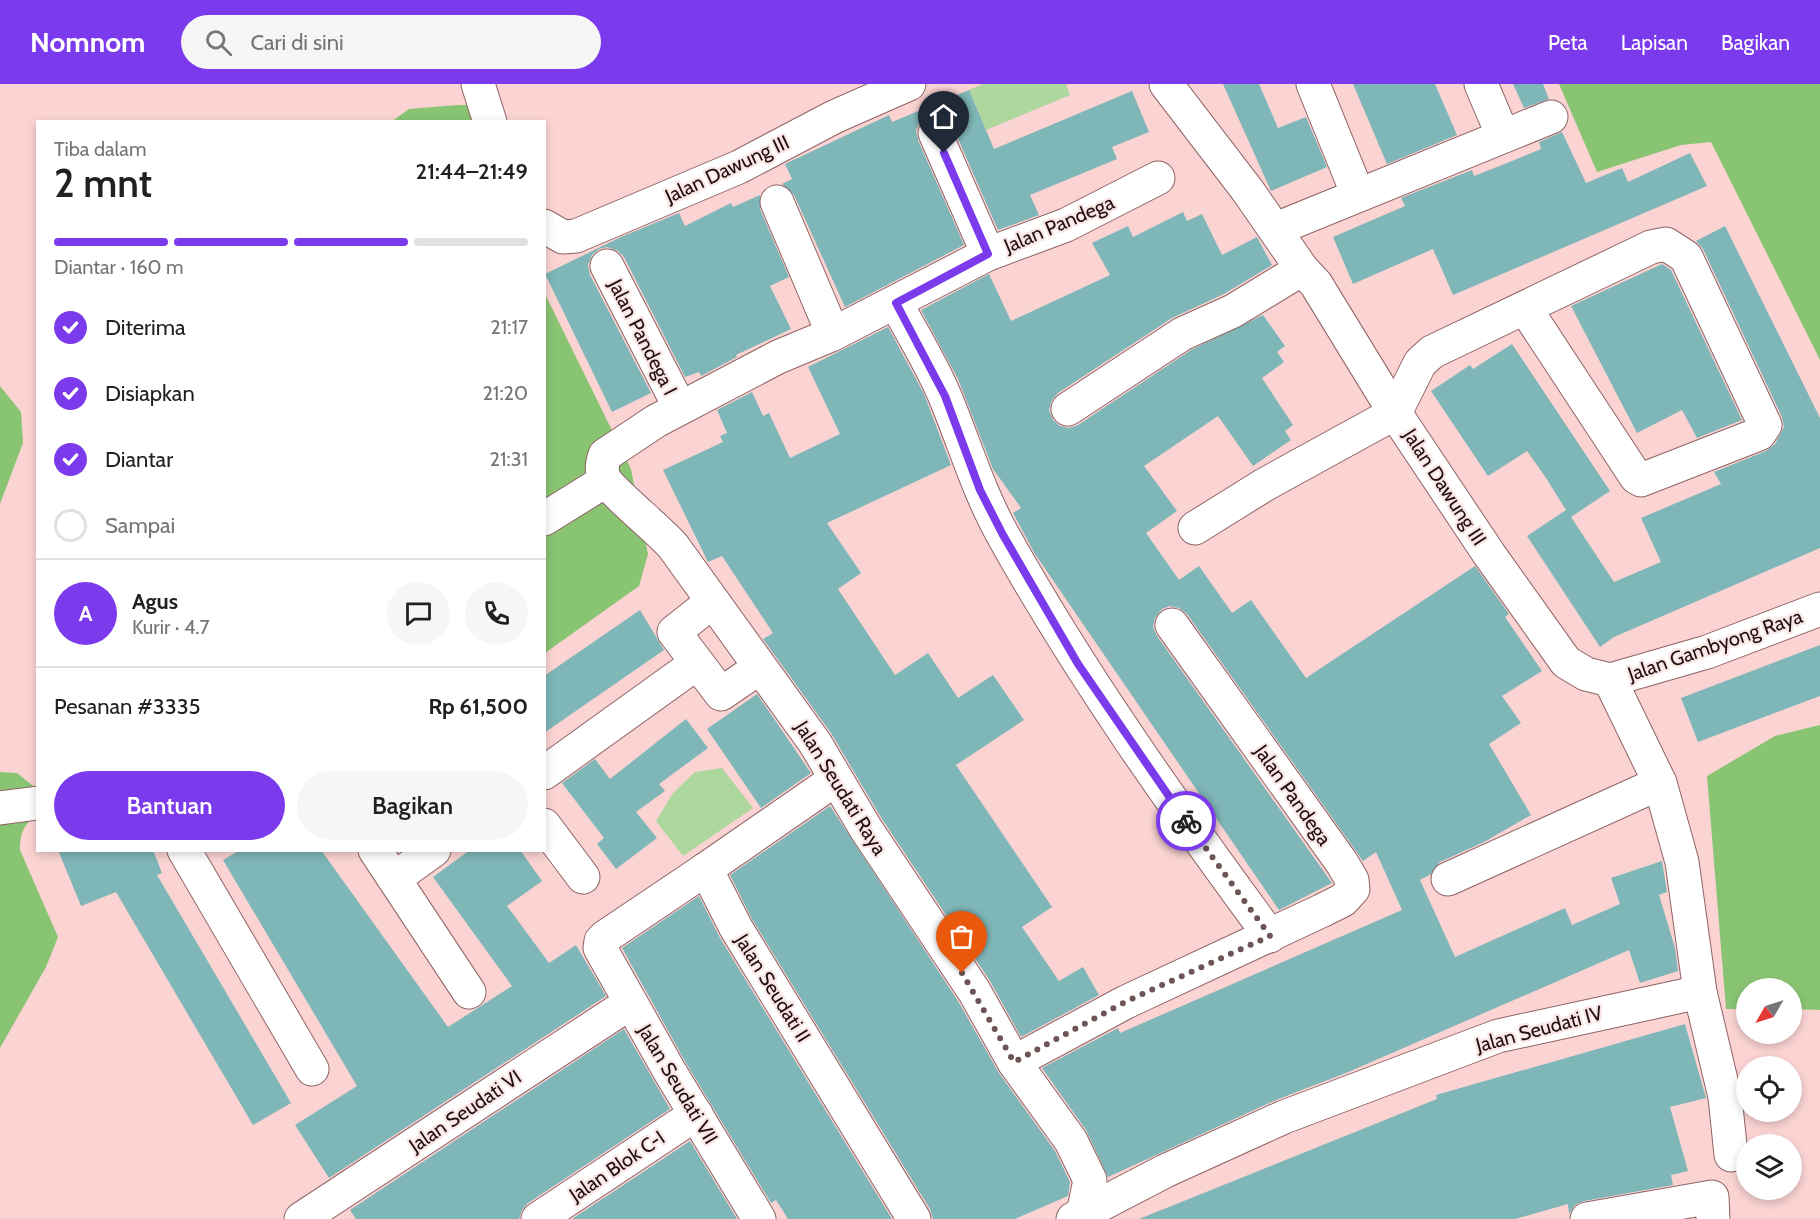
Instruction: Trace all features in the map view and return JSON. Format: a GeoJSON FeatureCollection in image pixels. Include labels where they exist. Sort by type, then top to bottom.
{"type":"FeatureCollection","features":[{"type":"Feature","properties":{"kind":"street"},"geometry":{"type":"LineString","coordinates":[[478,84],[489,120]]}},
{"type":"Feature","properties":{"kind":"street","name":"Jalan Dawung III"},"geometry":{"type":"LineString","coordinates":[[546,227],[563,237],[576,236],[739,167],[834,117],[909,84]]}},
{"type":"Feature","properties":{"kind":"street","name":"Jalan Dawung III"},"geometry":{"type":"LineString","coordinates":[[1166,84],[1276,229],[1302,269],[1316,284],[1395,413],[1553,646],[1566,662],[1586,674],[1610,680]]}},
{"type":"Feature","properties":{"kind":"street"},"geometry":{"type":"LineString","coordinates":[[1313,84],[1358,195]]}},
{"type":"Feature","properties":{"kind":"street"},"geometry":{"type":"LineString","coordinates":[[1481,84],[1503,136]]}},
{"type":"Feature","properties":{"kind":"street"},"geometry":{"type":"LineString","coordinates":[[1276,229],[1551,117]]}},
{"type":"Feature","properties":{"kind":"street"},"geometry":{"type":"LineString","coordinates":[[935,133],[988,254]]}},
{"type":"Feature","properties":{"kind":"street","name":"Jalan Pandega"},"geometry":{"type":"LineString","coordinates":[[680,408],[778,357],[833,334],[896,303],[988,254],[1066,225],[1158,178]]}},
{"type":"Feature","properties":{"kind":"street"},"geometry":{"type":"LineString","coordinates":[[777,202],[833,334]]}},
{"type":"Feature","properties":{"kind":"street"},"geometry":{"type":"LineString","coordinates":[[1195,528],[1263,484],[1395,413],[1420,363],[1432,352],[1651,247],[1666,244],[1686,257],[1765,425],[1759,434],[1641,480],[1636,477],[1525,308]]}},
{"type":"Feature","properties":{"kind":"street","name":"Jalan Pandega I"},"geometry":{"type":"LineString","coordinates":[[607,266],[680,408]]}},
{"type":"Feature","properties":{"kind":"street"},"geometry":{"type":"LineString","coordinates":[[1068,409],[1182,334],[1233,311],[1302,269]]}},
{"type":"Feature","properties":{"kind":"street"},"geometry":{"type":"LineString","coordinates":[[896,303],[945,396],[980,490],[1003,535],[1078,664],[1170,800],[1270,936]]}},
{"type":"Feature","properties":{"kind":"street"},"geometry":{"type":"LineString","coordinates":[[546,518],[605,481],[601,467],[605,455],[680,408]]}},
{"type":"Feature","properties":{"kind":"street","name":"Jalan Seudati Raya"},"geometry":{"type":"LineString","coordinates":[[605,481],[657,528],[815,742],[866,829],[974,991],[1014,1062],[1071,1141],[1090,1180],[1079,1217]]}},
{"type":"Feature","properties":{"kind":"street"},"geometry":{"type":"LineString","coordinates":[[712,602],[674,632],[721,693],[759,668]]}},
{"type":"Feature","properties":{"kind":"street","name":"Jalan Gambyong Raya"},"geometry":{"type":"LineString","coordinates":[[1610,680],[1707,652],[1820,609]]}},
{"type":"Feature","properties":{"kind":"street","name":"Jalan Pandega"},"geometry":{"type":"LineString","coordinates":[[1014,1062],[1125,1002],[1343,900],[1353,889],[1352,880],[1172,625]]}},
{"type":"Feature","properties":{"kind":"street"},"geometry":{"type":"LineString","coordinates":[[546,772],[697,663]]}},
{"type":"Feature","properties":{"kind":"street"},"geometry":{"type":"LineString","coordinates":[[1610,680],[1659,783],[1682,862],[1700,992],[1725,1097],[1731,1155]]}},
{"type":"Feature","properties":{"kind":"street"},"geometry":{"type":"LineString","coordinates":[[706,869],[836,779]]}},
{"type":"Feature","properties":{"kind":"street"},"geometry":{"type":"LineString","coordinates":[[1448,879],[1659,783]]}},
{"type":"Feature","properties":{"kind":"street"},"geometry":{"type":"LineString","coordinates":[[0,808],[36,803]]}},
{"type":"Feature","properties":{"kind":"street"},"geometry":{"type":"LineString","coordinates":[[546,828],[583,877]]}},
{"type":"Feature","properties":{"kind":"street"},"geometry":{"type":"LineString","coordinates":[[185,852],[312,1069]]}},
{"type":"Feature","properties":{"kind":"street"},"geometry":{"type":"LineString","coordinates":[[376,852],[470,992]]}},
{"type":"Feature","properties":{"kind":"street"},"geometry":{"type":"LineString","coordinates":[[395,878],[431,852]]}},
{"type":"Feature","properties":{"kind":"street","name":"Jalan Seudati VII"},"geometry":{"type":"LineString","coordinates":[[706,869],[605,937],[601,941],[600,948],[630,1003],[759,1219]]}},
{"type":"Feature","properties":{"kind":"street","name":"Jalan Seudati II"},"geometry":{"type":"LineString","coordinates":[[706,869],[736,928],[914,1219]]}},
{"type":"Feature","properties":{"kind":"street","name":"Jalan Seudati IV"},"geometry":{"type":"LineString","coordinates":[[1079,1217],[1165,1171],[1284,1117],[1498,1036],[1700,992]]}},
{"type":"Feature","properties":{"kind":"street","name":"Jalan Seudati VI"},"geometry":{"type":"LineString","coordinates":[[301,1219],[630,1003]]}},
{"type":"Feature","properties":{"kind":"street","name":"Jalan Blok C-I"},"geometry":{"type":"LineString","coordinates":[[538,1219],[696,1113]]}},
{"type":"Feature","properties":{"kind":"street"},"geometry":{"type":"LineString","coordinates":[[1587,1219],[1712,1197],[1713,1219]]}},
{"type":"Feature","properties":{"kind":"green space"},"geometry":{"type":"Polygon","coordinates":[[[983,84],[1066,84],[1070,95],[986,130],[969,90],[983,84]]]}},
{"type":"Feature","properties":{"kind":"green space"},"geometry":{"type":"Polygon","coordinates":[[[1559,84],[1820,84],[1820,360],[1711,142],[1681,145],[1597,172],[1559,84]]]}},
{"type":"Feature","properties":{"kind":"green space"},"geometry":{"type":"Polygon","coordinates":[[[480,105],[485,120],[394,120],[409,109],[480,105]]]}},
{"type":"Feature","properties":{"kind":"green space"},"geometry":{"type":"Polygon","coordinates":[[[546,296],[631,469],[648,554],[639,586],[546,652],[546,296]]]}},
{"type":"Feature","properties":{"kind":"green space"},"geometry":{"type":"Polygon","coordinates":[[[0,386],[21,412],[23,443],[0,504],[0,386]]]}},
{"type":"Feature","properties":{"kind":"green space"},"geometry":{"type":"Polygon","coordinates":[[[1820,725],[1820,1010],[1802,1009],[1802,978],[1736,978],[1736,1009],[1726,1009],[1707,776],[1775,736],[1820,725]]]}},
{"type":"Feature","properties":{"kind":"green space"},"geometry":{"type":"Polygon","coordinates":[[[722,768],[753,808],[683,856],[656,821],[673,793],[695,772],[722,768]]]}},
{"type":"Feature","properties":{"kind":"green space"},"geometry":{"type":"Polygon","coordinates":[[[0,772],[17,773],[36,788],[36,817],[23,830],[20,850],[58,937],[46,967],[0,1048],[0,772]]]}},
{"type":"Feature","properties":{"kind":"building"},"geometry":{"type":"Polygon","coordinates":[[[1223,84],[1259,84],[1278,128],[1306,117],[1327,167],[1271,191],[1223,84]]]}},
{"type":"Feature","properties":{"kind":"building"},"geometry":{"type":"Polygon","coordinates":[[[1353,84],[1435,84],[1457,135],[1387,164],[1353,84]]]}},
{"type":"Feature","properties":{"kind":"building"},"geometry":{"type":"Polygon","coordinates":[[[1513,84],[1543,84],[1549,99],[1524,108],[1513,84]]]}},
{"type":"Feature","properties":{"kind":"building"},"geometry":{"type":"Polygon","coordinates":[[[969,90],[994,149],[1132,91],[1149,132],[1112,147],[1117,159],[1030,195],[1039,215],[998,230],[952,125],[946,118],[938,115],[927,116],[916,130],[918,140],[964,245],[845,307],[794,195],[782,184],[792,179],[785,164],[889,115],[892,122],[969,90]]]}},
{"type":"Feature","properties":{"kind":"building"},"geometry":{"type":"Polygon","coordinates":[[[1562,132],[1586,183],[1622,168],[1628,182],[1690,153],[1707,186],[1453,295],[1433,249],[1353,284],[1333,237],[1405,206],[1401,198],[1472,170],[1474,176],[1502,165],[1541,149],[1539,142],[1562,132]]]}},
{"type":"Feature","properties":{"kind":"building"},"geometry":{"type":"Polygon","coordinates":[[[760,195],[760,209],[789,277],[770,286],[791,329],[736,355],[737,357],[701,376],[699,372],[685,377],[624,257],[618,251],[607,247],[599,249],[592,255],[588,265],[590,275],[651,393],[612,412],[546,274],[621,237],[679,213],[685,226],[731,203],[733,207],[760,195]]]}},
{"type":"Feature","properties":{"kind":"building"},"geometry":{"type":"Polygon","coordinates":[[[1183,212],[1187,221],[1202,214],[1222,255],[1257,237],[1272,265],[1224,294],[1172,318],[1058,393],[1052,400],[1049,410],[1053,420],[1060,426],[1069,428],[1078,425],[1191,350],[1263,315],[1285,346],[1277,352],[1284,362],[1262,378],[1293,425],[1285,431],[1291,440],[1253,466],[1218,416],[1144,466],[1177,511],[1146,533],[1179,580],[1199,566],[1232,613],[1251,600],[1306,678],[1475,566],[1509,614],[1505,617],[1542,671],[1502,696],[1521,723],[1489,744],[1531,815],[1484,842],[1440,862],[1431,874],[1420,880],[1455,957],[1565,908],[1572,925],[1620,904],[1611,878],[1662,861],[1667,892],[1659,895],[1675,948],[1678,971],[1640,983],[1629,950],[1346,1073],[1276,1100],[1108,1177],[1086,1130],[1042,1068],[1118,1028],[1120,1033],[1402,910],[1376,852],[1363,861],[1187,614],[1179,608],[1170,606],[1162,609],[1155,618],[1153,627],[1157,636],[1332,883],[1279,910],[1035,554],[1013,513],[1021,508],[993,469],[958,379],[921,310],[989,274],[1011,321],[1110,275],[1092,243],[1128,226],[1133,237],[1183,212]]]}},
{"type":"Feature","properties":{"kind":"building"},"geometry":{"type":"Polygon","coordinates":[[[1725,226],[1820,418],[1820,548],[1614,637],[1600,647],[1527,536],[1566,510],[1546,478],[1527,451],[1488,476],[1431,391],[1470,365],[1473,369],[1512,344],[1610,491],[1571,517],[1614,582],[1661,562],[1641,518],[1721,484],[1714,472],[1766,451],[1775,444],[1784,427],[1782,417],[1703,249],[1696,241],[1725,226]]]}},
{"type":"Feature","properties":{"kind":"building"},"geometry":{"type":"Polygon","coordinates":[[[1662,264],[1671,270],[1742,420],[1697,438],[1682,410],[1637,433],[1571,306],[1662,264]]]}},
{"type":"Feature","properties":{"kind":"building"},"geometry":{"type":"Polygon","coordinates":[[[888,327],[924,394],[951,465],[827,523],[861,573],[838,589],[895,675],[928,653],[958,698],[993,675],[1024,720],[956,765],[1052,907],[1022,927],[1059,981],[1083,967],[1099,995],[1021,1037],[990,981],[882,819],[831,733],[763,639],[773,633],[722,556],[708,562],[663,470],[723,442],[720,436],[727,433],[717,410],[752,392],[763,416],[769,413],[790,458],[840,434],[808,367],[888,327]]]}},
{"type":"Feature","properties":{"kind":"building"},"geometry":{"type":"Polygon","coordinates":[[[640,610],[664,650],[546,732],[546,675],[640,610]]]}},
{"type":"Feature","properties":{"kind":"building"},"geometry":{"type":"Polygon","coordinates":[[[1820,645],[1820,696],[1698,742],[1681,698],[1820,645]]]}},
{"type":"Feature","properties":{"kind":"building"},"geometry":{"type":"Polygon","coordinates":[[[757,694],[811,773],[761,808],[707,729],[757,694]]]}},
{"type":"Feature","properties":{"kind":"building"},"geometry":{"type":"Polygon","coordinates":[[[686,719],[708,748],[659,784],[665,791],[636,812],[657,838],[616,869],[597,844],[604,838],[562,783],[595,759],[610,779],[686,719]]]}},
{"type":"Feature","properties":{"kind":"building"},"geometry":{"type":"Polygon","coordinates":[[[830,806],[958,1001],[999,1073],[1055,1151],[1070,1182],[1068,1196],[1015,1219],[933,1219],[930,1209],[752,919],[730,875],[830,806]]]}},
{"type":"Feature","properties":{"kind":"building"},"geometry":{"type":"Polygon","coordinates":[[[59,852],[154,852],[162,873],[157,875],[291,1103],[253,1125],[116,892],[81,906],[59,852]]]}},
{"type":"Feature","properties":{"kind":"building"},"geometry":{"type":"Polygon","coordinates":[[[237,852],[322,852],[448,1027],[512,986],[433,877],[467,852],[521,852],[542,881],[507,906],[549,963],[576,945],[606,996],[329,1178],[295,1125],[357,1086],[223,860],[237,852]]]}},
{"type":"Feature","properties":{"kind":"building"},"geometry":{"type":"Polygon","coordinates":[[[699,896],[720,938],[892,1219],[788,1219],[776,1200],[771,1203],[686,1063],[622,948],[699,896]]]}},
{"type":"Feature","properties":{"kind":"building"},"geometry":{"type":"Polygon","coordinates":[[[1685,1024],[1706,1098],[1670,1107],[1688,1171],[1671,1175],[1673,1185],[1584,1201],[1575,1205],[1569,1214],[1568,1204],[1515,1219],[1139,1219],[1437,1099],[1436,1095],[1685,1024]]]}},
{"type":"Feature","properties":{"kind":"building"},"geometry":{"type":"Polygon","coordinates":[[[624,1029],[670,1109],[528,1203],[519,1219],[356,1219],[350,1210],[624,1029]]]}},
{"type":"Feature","properties":{"kind":"building"},"geometry":{"type":"Polygon","coordinates":[[[690,1141],[737,1219],[572,1219],[690,1141]]]}},
{"type":"Feature","properties":{"kind":"way so far"},"geometry":{"type":"LineString","coordinates":[[962,973],[1014,1062],[1125,1002],[1270,936],[1186,821]]}},
{"type":"Feature","properties":{"kind":"route"},"geometry":{"type":"LineString","coordinates":[[944,153],[988,254],[896,303],[945,396],[980,490],[1003,535],[1078,664],[1186,821]]}}]}
